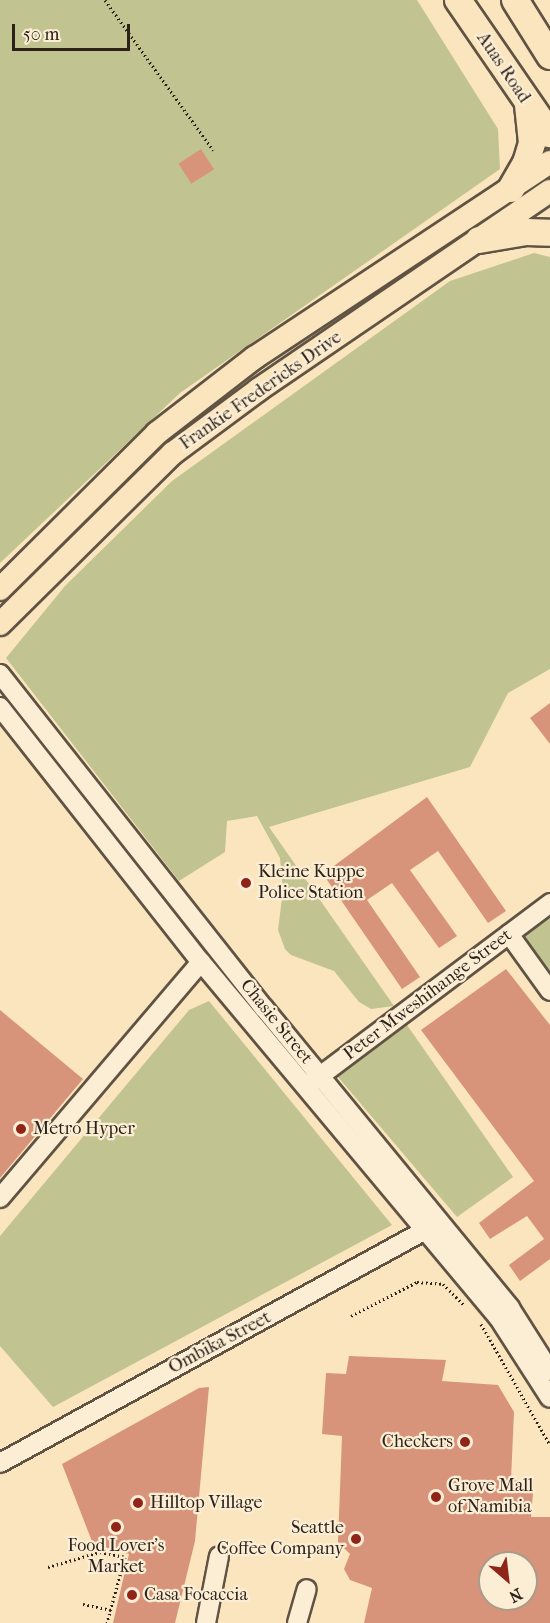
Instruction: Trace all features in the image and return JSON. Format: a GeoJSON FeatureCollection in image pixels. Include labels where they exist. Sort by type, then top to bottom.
{"type":"FeatureCollection","features":[{"type":"Feature","properties":{"kind":"highway","name":"Auas Road"},"geometry":{"type":"LineString","coordinates":[[458,0],[550,134]]}},
{"type":"Feature","properties":{"kind":"highway"},"geometry":{"type":"LineString","coordinates":[[520,8],[550,34]]}},
{"type":"Feature","properties":{"kind":"highway"},"geometry":{"type":"LineString","coordinates":[[520,8],[550,56]]}},
{"type":"Feature","properties":{"kind":"highway"},"geometry":{"type":"LineString","coordinates":[[511,189],[526,163],[532,142],[528,105]]}},
{"type":"Feature","properties":{"kind":"highway"},"geometry":{"type":"LineString","coordinates":[[479,240],[526,232],[550,233]]}},
{"type":"Feature","properties":{"kind":"main road","name":"Frankie Fredericks Drive"},"geometry":{"type":"LineString","coordinates":[[0,589],[157,433],[254,358],[550,162]]}},
{"type":"Feature","properties":{"kind":"main road","name":"Frankie Fredericks Drive"},"geometry":{"type":"LineString","coordinates":[[0,624],[173,453],[258,390],[550,191]]}},
{"type":"Feature","properties":{"kind":"street","name":"Chasie Street"},"geometry":{"type":"LineString","coordinates":[[0,674],[321,1076],[498,1317],[550,1398]]}},
{"type":"Feature","properties":{"kind":"street","name":"Chasie Street"},"geometry":{"type":"LineString","coordinates":[[0,707],[201,963],[305,1087],[510,1308],[550,1371]]}},
{"type":"Feature","properties":{"kind":"street","name":"Peter Mweshihange Street"},"geometry":{"type":"LineString","coordinates":[[305,1087],[550,903]]}},
{"type":"Feature","properties":{"kind":"street"},"geometry":{"type":"LineString","coordinates":[[509,934],[550,992]]}},
{"type":"Feature","properties":{"kind":"street"},"geometry":{"type":"LineString","coordinates":[[0,1198],[201,963]]}},
{"type":"Feature","properties":{"kind":"street","name":"Ombika Street"},"geometry":{"type":"LineString","coordinates":[[0,1463],[433,1227]]}},
{"type":"Feature","properties":{"kind":"street"},"geometry":{"type":"LineString","coordinates":[[206,1623],[219,1556]]}},
{"type":"Feature","properties":{"kind":"street"},"geometry":{"type":"LineString","coordinates":[[297,1623],[307,1589]]}},
{"type":"Feature","properties":{"kind":"path"},"geometry":{"type":"LineString","coordinates":[[105,0],[213,150]]}},
{"type":"Feature","properties":{"kind":"path"},"geometry":{"type":"LineString","coordinates":[[351,1316],[417,1282],[443,1284],[468,1310]]}},
{"type":"Feature","properties":{"kind":"path"},"geometry":{"type":"LineString","coordinates":[[477,1318],[550,1445]]}},
{"type":"Feature","properties":{"kind":"path"},"geometry":{"type":"LineString","coordinates":[[48,1567],[100,1552],[125,1557],[107,1623]]}},
{"type":"Feature","properties":{"kind":"path"},"geometry":{"type":"LineString","coordinates":[[82,1604],[111,1610]]}},
{"type":"Feature","properties":{"kind":"green space"},"geometry":{"type":"Polygon","coordinates":[[[0,0],[417,0],[498,129],[500,169],[180,393],[0,563],[0,0]]]}},
{"type":"Feature","properties":{"kind":"green space"},"geometry":{"type":"Polygon","coordinates":[[[534,253],[550,257],[550,669],[508,693],[470,767],[269,827],[394,1006],[371,1009],[359,1002],[334,971],[291,955],[285,949],[278,930],[283,890],[280,858],[257,816],[227,821],[225,852],[179,881],[6,658],[65,586],[172,481],[450,281],[534,253]]]}},
{"type":"Feature","properties":{"kind":"green space"},"geometry":{"type":"Polygon","coordinates":[[[550,912],[550,979],[521,935],[550,912]]]}},
{"type":"Feature","properties":{"kind":"green space"},"geometry":{"type":"Polygon","coordinates":[[[209,1001],[392,1225],[53,1407],[0,1346],[0,1236],[189,1010],[209,1001]]]}},
{"type":"Feature","properties":{"kind":"green space"},"geometry":{"type":"Polygon","coordinates":[[[407,1025],[513,1177],[457,1217],[338,1077],[407,1025]]]}},
{"type":"Feature","properties":{"kind":"building"},"geometry":{"type":"Polygon","coordinates":[[[201,149],[214,169],[191,184],[178,164],[201,149]]]}},
{"type":"Feature","properties":{"kind":"building"},"geometry":{"type":"Polygon","coordinates":[[[550,703],[550,744],[530,718],[550,703]]]}},
{"type":"Feature","properties":{"kind":"building"},"geometry":{"type":"Polygon","coordinates":[[[427,797],[506,911],[488,923],[438,851],[410,870],[457,936],[439,948],[392,883],[367,900],[420,977],[402,989],[323,874],[427,797]]]}},
{"type":"Feature","properties":{"kind":"building"},"geometry":{"type":"Polygon","coordinates":[[[506,969],[550,1025],[550,1259],[520,1281],[509,1265],[544,1239],[527,1216],[490,1239],[479,1223],[534,1181],[421,1030],[506,969]]]}},
{"type":"Feature","properties":{"kind":"building","name":"Metro Hyper"},"geometry":{"type":"Polygon","coordinates":[[[0,1010],[83,1079],[0,1178],[0,1010]]]}},
{"type":"Feature","properties":{"kind":"building","name":"Grove Mall of Namibia"},"geometry":{"type":"Polygon","coordinates":[[[349,1356],[446,1360],[442,1381],[498,1385],[514,1412],[511,1480],[534,1481],[531,1517],[550,1517],[550,1623],[364,1623],[372,1588],[350,1580],[344,1569],[350,1554],[338,1542],[342,1436],[322,1434],[326,1373],[346,1374],[349,1356]]]}},
{"type":"Feature","properties":{"kind":"building","name":"Hilltop Village"},"geometry":{"type":"Polygon","coordinates":[[[209,1387],[195,1541],[175,1623],[113,1623],[129,1554],[93,1544],[62,1464],[199,1388],[209,1387]]]}},
{"type":"Feature","properties":{"kind":"place","name":"Kleine Kuppe Police Station"},"geometry":{"type":"Point","coordinates":[246,883]}},
{"type":"Feature","properties":{"kind":"place","name":"Metro Hyper"},"geometry":{"type":"Point","coordinates":[21,1129]}},
{"type":"Feature","properties":{"kind":"place","name":"Checkers"},"geometry":{"type":"Point","coordinates":[465,1442]}},
{"type":"Feature","properties":{"kind":"place","name":"Grove Mall of Namibia"},"geometry":{"type":"Point","coordinates":[436,1497]}},
{"type":"Feature","properties":{"kind":"place","name":"Hilltop Village"},"geometry":{"type":"Point","coordinates":[138,1503]}},
{"type":"Feature","properties":{"kind":"place","name":"Food Lover's Market"},"geometry":{"type":"Point","coordinates":[116,1527]}},
{"type":"Feature","properties":{"kind":"place","name":"Seattle Coffee Company"},"geometry":{"type":"Point","coordinates":[356,1539]}},
{"type":"Feature","properties":{"kind":"place","name":"Casa Focaccia"},"geometry":{"type":"Point","coordinates":[132,1595]}}]}
